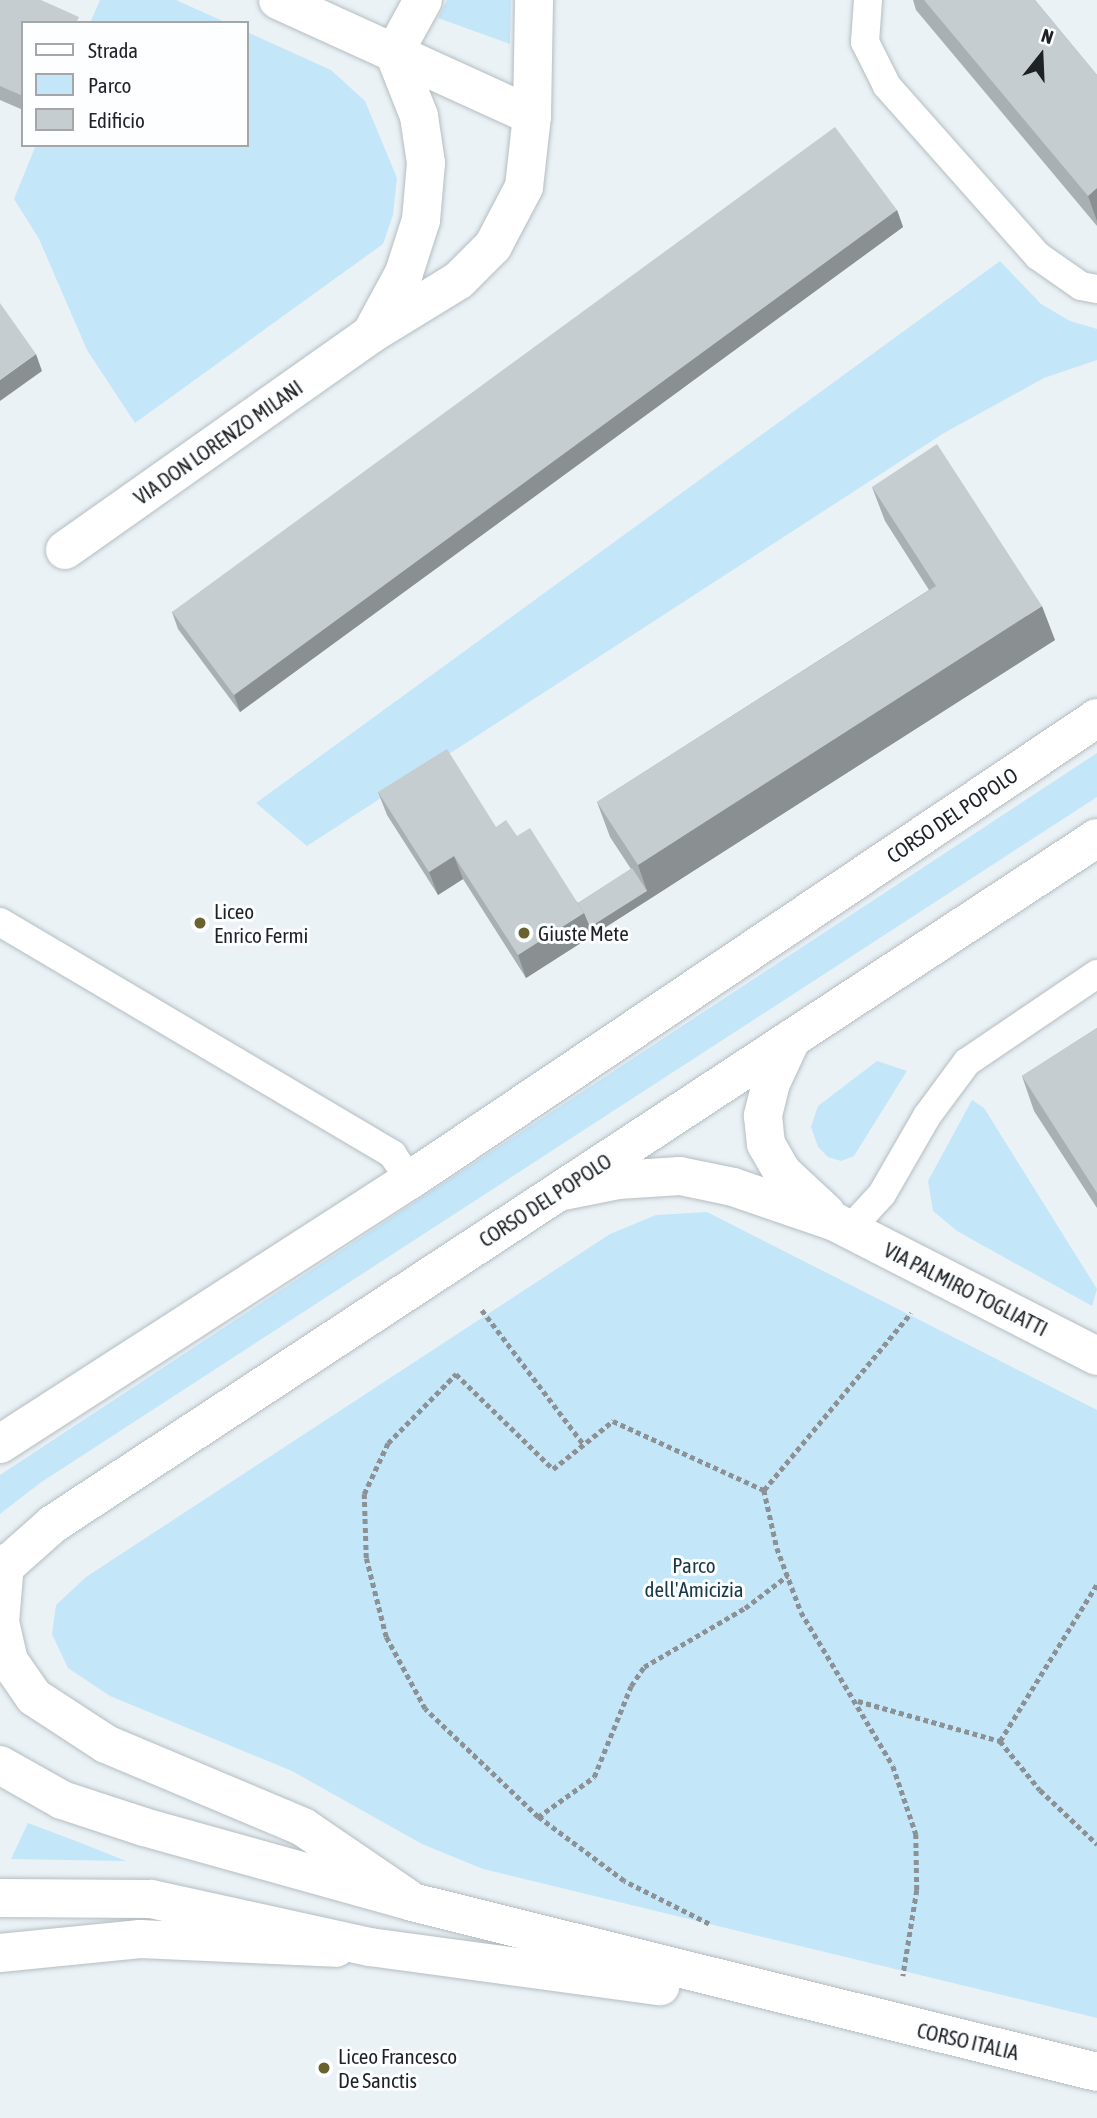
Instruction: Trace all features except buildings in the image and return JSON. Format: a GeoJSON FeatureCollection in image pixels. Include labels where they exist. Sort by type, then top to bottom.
{"type":"FeatureCollection","features":[{"type":"Feature","properties":{"kind":"street"},"geometry":{"type":"LineString","coordinates":[[278,0],[531,116]]}},
{"type":"Feature","properties":{"kind":"street"},"geometry":{"type":"LineString","coordinates":[[394,53],[423,0]]}},
{"type":"Feature","properties":{"kind":"street","name":"VIA DON LORENZO MILANI"},"geometry":{"type":"LineString","coordinates":[[65,550],[371,334],[459,280],[493,246],[524,187],[531,116],[534,0]]}},
{"type":"Feature","properties":{"kind":"street"},"geometry":{"type":"LineString","coordinates":[[371,334],[404,273],[421,220],[426,163],[419,116],[394,53]]}},
{"type":"Feature","properties":{"kind":"street","name":"CORSO DEL POPOLO"},"geometry":{"type":"LineString","coordinates":[[0,1444],[410,1180],[1097,718]]}},
{"type":"Feature","properties":{"kind":"street","name":"CORSO DEL POPOLO"},"geometry":{"type":"LineString","coordinates":[[2,1567],[53,1524],[1097,838]]}},
{"type":"Feature","properties":{"kind":"street"},"geometry":{"type":"LineString","coordinates":[[792,1038],[768,1094],[763,1116],[766,1144],[783,1173],[842,1226]]}},
{"type":"Feature","properties":{"kind":"street"},"geometry":{"type":"LineString","coordinates":[[557,1193],[618,1180],[680,1176],[733,1187],[842,1226]]}},
{"type":"Feature","properties":{"kind":"street","name":"VIA PALMIRO TOGLIATTI"},"geometry":{"type":"LineString","coordinates":[[842,1226],[1097,1356]]}},
{"type":"Feature","properties":{"kind":"street"},"geometry":{"type":"LineString","coordinates":[[2,1567],[0,1622],[9,1661],[34,1697],[106,1744],[303,1827],[412,1902]]}},
{"type":"Feature","properties":{"kind":"street"},"geometry":{"type":"LineString","coordinates":[[0,1765],[62,1800],[412,1902],[839,2010]]}},
{"type":"Feature","properties":{"kind":"street"},"geometry":{"type":"LineString","coordinates":[[0,1898],[151,1899],[370,1947],[839,2010]]}},
{"type":"Feature","properties":{"kind":"street"},"geometry":{"type":"LineString","coordinates":[[0,1953],[140,1939],[292,1948],[370,1947]]}},
{"type":"Feature","properties":{"kind":"street","name":"CORSO ITALIA"},"geometry":{"type":"LineString","coordinates":[[839,2010],[1097,2072]]}},
{"type":"Feature","properties":{"kind":"lane"},"geometry":{"type":"LineString","coordinates":[[868,0],[864,42],[887,86],[1038,256],[1081,286],[1097,289]]}},
{"type":"Feature","properties":{"kind":"lane"},"geometry":{"type":"LineString","coordinates":[[0,922],[392,1154],[410,1180]]}},
{"type":"Feature","properties":{"kind":"lane"},"geometry":{"type":"LineString","coordinates":[[842,1226],[882,1194],[927,1116],[967,1062],[1097,974]]}},
{"type":"Feature","properties":{"kind":"path"},"geometry":{"type":"LineString","coordinates":[[764,1490],[918,1305]]}},
{"type":"Feature","properties":{"kind":"path"},"geometry":{"type":"LineString","coordinates":[[482,1310],[584,1445]]}},
{"type":"Feature","properties":{"kind":"path"},"geometry":{"type":"LineString","coordinates":[[719,1930],[624,1881],[538,1816],[425,1709],[386,1637],[366,1558],[364,1494],[388,1443],[456,1374],[554,1469],[613,1421],[764,1490]]}},
{"type":"Feature","properties":{"kind":"path"},"geometry":{"type":"LineString","coordinates":[[764,1490],[787,1576],[801,1612],[857,1700],[893,1766],[916,1834],[918,1890],[903,1976]]}},
{"type":"Feature","properties":{"kind":"path"},"geometry":{"type":"LineString","coordinates":[[538,1816],[594,1777],[631,1686],[644,1667],[745,1608],[787,1576]]}},
{"type":"Feature","properties":{"kind":"path"},"geometry":{"type":"LineString","coordinates":[[1000,1741],[1097,1584]]}},
{"type":"Feature","properties":{"kind":"path"},"geometry":{"type":"LineString","coordinates":[[857,1700],[1000,1741],[1040,1790],[1097,1844]]}},
{"type":"Feature","properties":{"kind":"green space"},"geometry":{"type":"Polygon","coordinates":[[[100,0],[176,0],[223,21],[91,21],[100,0]]]}},
{"type":"Feature","properties":{"kind":"green space"},"geometry":{"type":"Polygon","coordinates":[[[447,0],[511,0],[510,44],[438,18],[447,0]]]}},
{"type":"Feature","properties":{"kind":"green space"},"geometry":{"type":"Polygon","coordinates":[[[248,32],[331,70],[365,101],[397,178],[393,215],[383,244],[135,423],[87,350],[39,239],[14,199],[35,147],[248,147],[248,32]]]}},
{"type":"Feature","properties":{"kind":"green space"},"geometry":{"type":"Polygon","coordinates":[[[1000,261],[1041,304],[1070,321],[1097,329],[1097,360],[1044,378],[944,433],[307,846],[256,803],[1000,261]]]}},
{"type":"Feature","properties":{"kind":"green space"},"geometry":{"type":"Polygon","coordinates":[[[1097,753],[1097,797],[40,1483],[0,1514],[0,1475],[1097,753]]]}},
{"type":"Feature","properties":{"kind":"green space"},"geometry":{"type":"Polygon","coordinates":[[[877,1061],[907,1071],[854,1156],[841,1161],[828,1157],[818,1147],[811,1127],[818,1106],[877,1061]]]}},
{"type":"Feature","properties":{"kind":"green space"},"geometry":{"type":"Polygon","coordinates":[[[972,1100],[984,1108],[1097,1289],[1092,1306],[957,1231],[933,1211],[928,1181],[972,1100]]]}},
{"type":"Feature","properties":{"kind":"green space","name":"Parco dell'Amicizia"},"geometry":{"type":"Polygon","coordinates":[[[707,1212],[1097,1410],[1097,2018],[483,1869],[422,1844],[292,1771],[110,1696],[68,1668],[52,1634],[56,1605],[86,1577],[610,1234],[656,1215],[707,1212]]]}},
{"type":"Feature","properties":{"kind":"green space"},"geometry":{"type":"Polygon","coordinates":[[[28,1823],[81,1843],[126,1861],[11,1859],[28,1823]]]}},
{"type":"Feature","properties":{"kind":"place","name":"Liceo Enrico Fermi"},"geometry":{"type":"Point","coordinates":[200,923]}},
{"type":"Feature","properties":{"kind":"place","name":"Giuste Mete"},"geometry":{"type":"Point","coordinates":[524,933]}},
{"type":"Feature","properties":{"kind":"place","name":"Liceo Francesco De Sanctis"},"geometry":{"type":"Point","coordinates":[324,2068]}}]}
